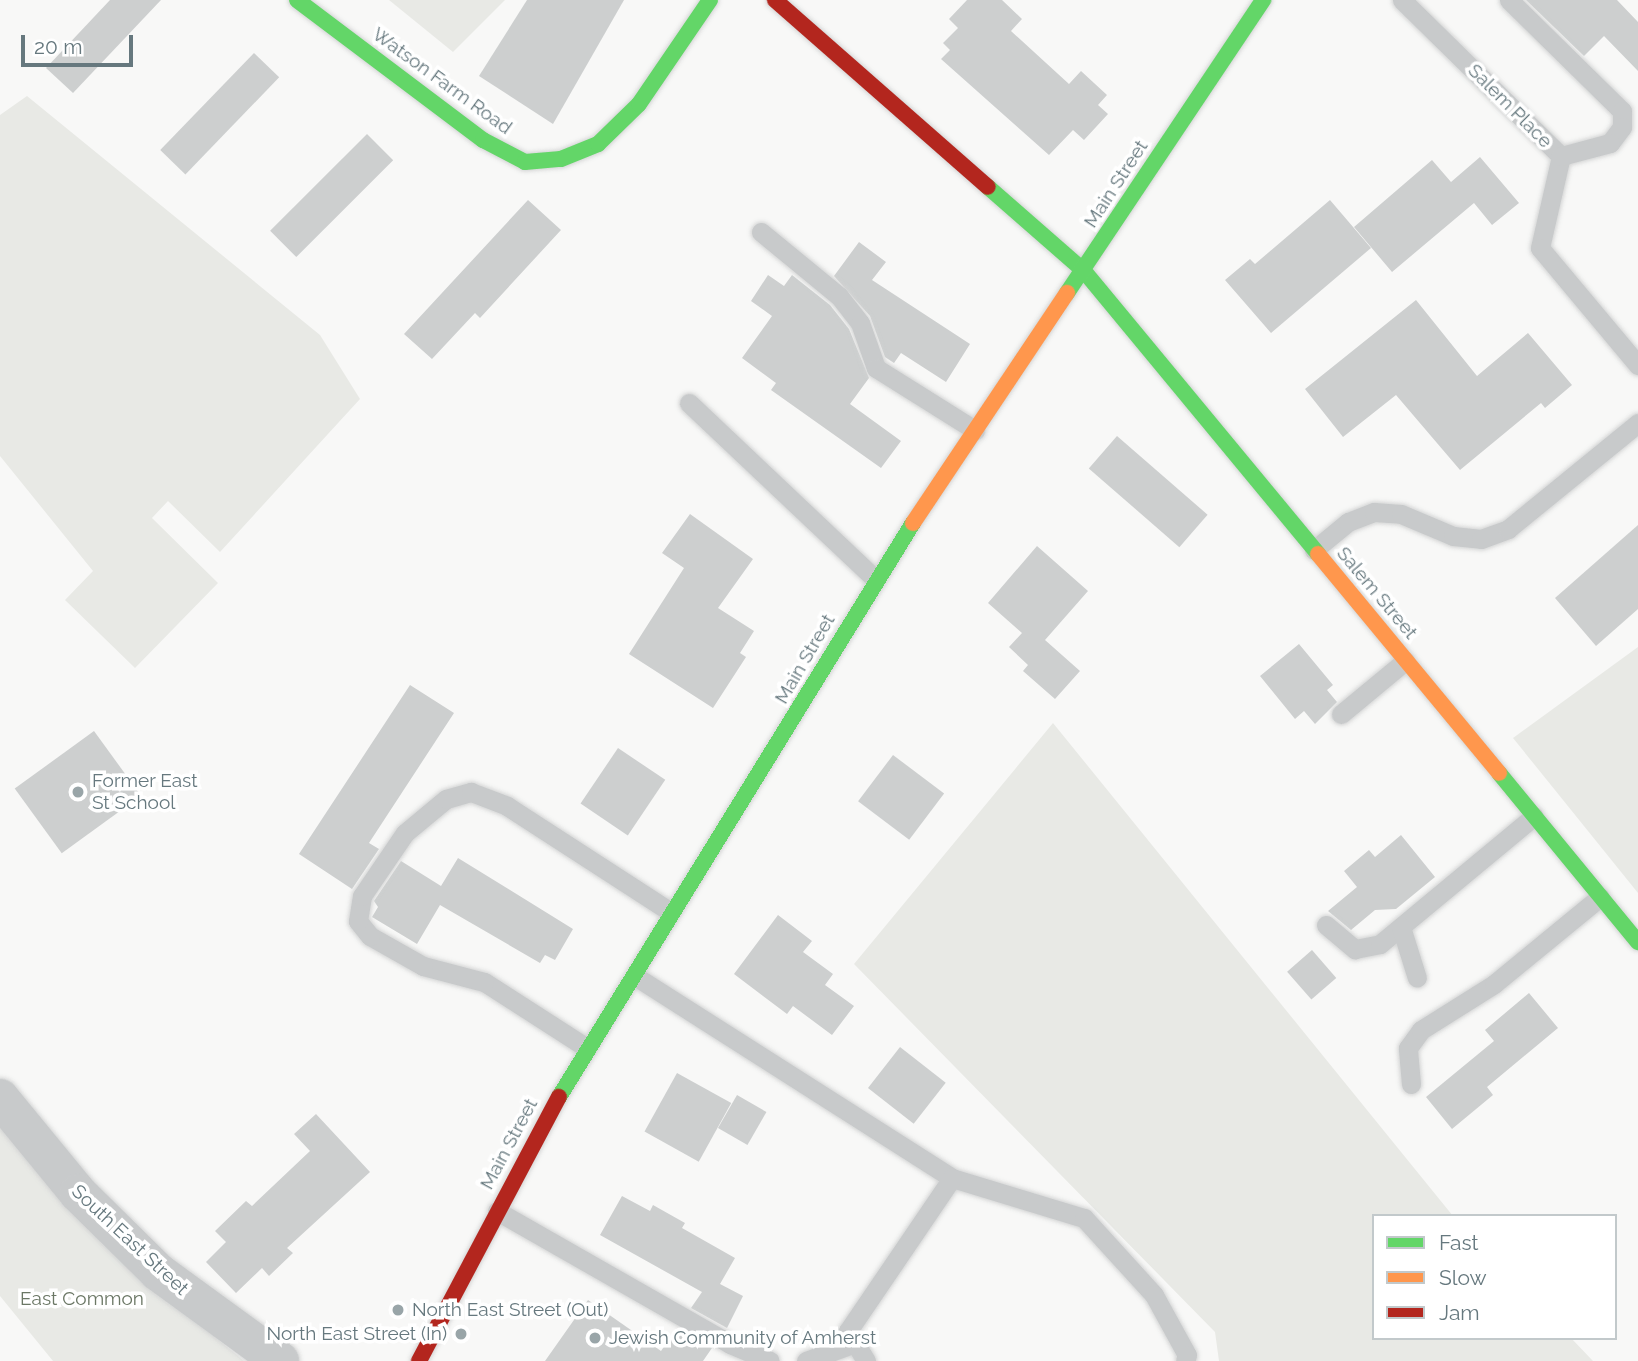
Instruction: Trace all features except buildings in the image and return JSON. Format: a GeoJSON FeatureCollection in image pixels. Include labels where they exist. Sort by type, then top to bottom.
{"type":"FeatureCollection","features":[{"type":"Feature","properties":{"kind":"street","name":"Watson Farm Road"},"geometry":{"type":"LineString","coordinates":[[297,0],[483,140],[525,162],[561,159],[598,144],[639,104],[710,0]]}},
{"type":"Feature","properties":{"kind":"street"},"geometry":{"type":"LineString","coordinates":[[775,0],[1084,271]]}},
{"type":"Feature","properties":{"kind":"street","name":"Main Street"},"geometry":{"type":"LineString","coordinates":[[419,1361],[497,1211],[587,1048],[635,976],[671,912],[768,764],[875,579],[1084,271],[1263,0]]}},
{"type":"Feature","properties":{"kind":"street","name":"Salem Street"},"geometry":{"type":"LineString","coordinates":[[1084,271],[1638,942]]}},
{"type":"Feature","properties":{"kind":"street","name":"South East Street"},"geometry":{"type":"LineString","coordinates":[[0,1098],[78,1193],[158,1272],[280,1361]]}},
{"type":"Feature","properties":{"kind":"lane","name":"Salem Place"},"geometry":{"type":"LineString","coordinates":[[1402,0],[1561,156],[1540,248],[1638,365]]}},
{"type":"Feature","properties":{"kind":"lane"},"geometry":{"type":"LineString","coordinates":[[1509,0],[1622,111],[1622,127],[1610,143],[1561,156]]}},
{"type":"Feature","properties":{"kind":"lane"},"geometry":{"type":"LineString","coordinates":[[761,232],[839,296],[860,323],[876,368],[975,430]]}},
{"type":"Feature","properties":{"kind":"lane"},"geometry":{"type":"LineString","coordinates":[[689,403],[875,579]]}},
{"type":"Feature","properties":{"kind":"lane"},"geometry":{"type":"LineString","coordinates":[[1314,550],[1348,522],[1374,512],[1401,514],[1453,536],[1490,536],[1508,529],[1638,423]]}},
{"type":"Feature","properties":{"kind":"lane"},"geometry":{"type":"LineString","coordinates":[[1341,714],[1405,661]]}},
{"type":"Feature","properties":{"kind":"lane"},"geometry":{"type":"LineString","coordinates":[[587,1048],[484,982],[423,966],[370,936],[358,921],[362,896],[405,833],[446,799],[471,792],[507,806],[671,912]]}},
{"type":"Feature","properties":{"kind":"lane"},"geometry":{"type":"LineString","coordinates":[[1326,925],[1354,949],[1380,944],[1534,816]]}},
{"type":"Feature","properties":{"kind":"lane"},"geometry":{"type":"LineString","coordinates":[[1411,1084],[1408,1048],[1421,1030],[1494,984],[1600,897]]}},
{"type":"Feature","properties":{"kind":"lane"},"geometry":{"type":"LineString","coordinates":[[1401,927],[1417,978]]}},
{"type":"Feature","properties":{"kind":"lane"},"geometry":{"type":"LineString","coordinates":[[635,976],[952,1178],[1084,1218],[1154,1295],[1187,1356],[1185,1361]]}},
{"type":"Feature","properties":{"kind":"lane"},"geometry":{"type":"LineString","coordinates":[[866,1361],[848,1331],[952,1178]]}},
{"type":"Feature","properties":{"kind":"lane"},"geometry":{"type":"LineString","coordinates":[[497,1211],[730,1344],[770,1361]]}},
{"type":"Feature","properties":{"kind":"lane"},"geometry":{"type":"LineString","coordinates":[[806,1361],[855,1343]]}},
{"type":"Feature","properties":{"kind":"green space"},"geometry":{"type":"Polygon","coordinates":[[[389,0],[505,0],[453,52],[389,0]]]}},
{"type":"Feature","properties":{"kind":"green space"},"geometry":{"type":"Polygon","coordinates":[[[27,96],[320,335],[360,399],[220,552],[168,501],[152,518],[218,583],[135,668],[65,600],[93,571],[0,456],[0,115],[27,96]]]}},
{"type":"Feature","properties":{"kind":"green space"},"geometry":{"type":"Polygon","coordinates":[[[1638,647],[1638,893],[1513,738],[1638,647]]]}},
{"type":"Feature","properties":{"kind":"green space"},"geometry":{"type":"Polygon","coordinates":[[[1053,723],[1451,1214],[1372,1214],[1372,1340],[1573,1340],[1593,1361],[1219,1361],[1215,1332],[854,964],[1053,723]]]}},
{"type":"Feature","properties":{"kind":"green space","name":"East Common"},"geometry":{"type":"Polygon","coordinates":[[[0,1110],[181,1309],[244,1361],[53,1361],[0,1296],[0,1110]]]}},
{"type":"Feature","properties":{"kind":"traffic: fast"},"geometry":{"type":"LineString","coordinates":[[297,0],[483,140],[525,162],[561,159],[598,144],[639,104],[710,0]]}},
{"type":"Feature","properties":{"kind":"traffic: fast"},"geometry":{"type":"LineString","coordinates":[[1067,293],[1263,0]]}},
{"type":"Feature","properties":{"kind":"traffic: fast"},"geometry":{"type":"LineString","coordinates":[[988,187],[1084,271],[1318,554]]}},
{"type":"Feature","properties":{"kind":"traffic: fast"},"geometry":{"type":"LineString","coordinates":[[559,1097],[913,523]]}},
{"type":"Feature","properties":{"kind":"traffic: fast"},"geometry":{"type":"LineString","coordinates":[[1499,773],[1638,942]]}},
{"type":"Feature","properties":{"kind":"traffic: slow"},"geometry":{"type":"LineString","coordinates":[[913,523],[1067,293]]}},
{"type":"Feature","properties":{"kind":"traffic: slow"},"geometry":{"type":"LineString","coordinates":[[1318,554],[1499,773]]}},
{"type":"Feature","properties":{"kind":"traffic: jam"},"geometry":{"type":"LineString","coordinates":[[775,0],[988,187]]}},
{"type":"Feature","properties":{"kind":"traffic: jam"},"geometry":{"type":"LineString","coordinates":[[419,1361],[559,1097]]}},
{"type":"Feature","properties":{"kind":"place","name":"Former East St School"},"geometry":{"type":"Point","coordinates":[78,792]}},
{"type":"Feature","properties":{"kind":"place","name":"North East Street (Out)"},"geometry":{"type":"Point","coordinates":[398,1310]}},
{"type":"Feature","properties":{"kind":"place","name":"North East Street (In)"},"geometry":{"type":"Point","coordinates":[461,1334]}},
{"type":"Feature","properties":{"kind":"place","name":"Jewish Community of Amherst"},"geometry":{"type":"Point","coordinates":[595,1338]}}]}
